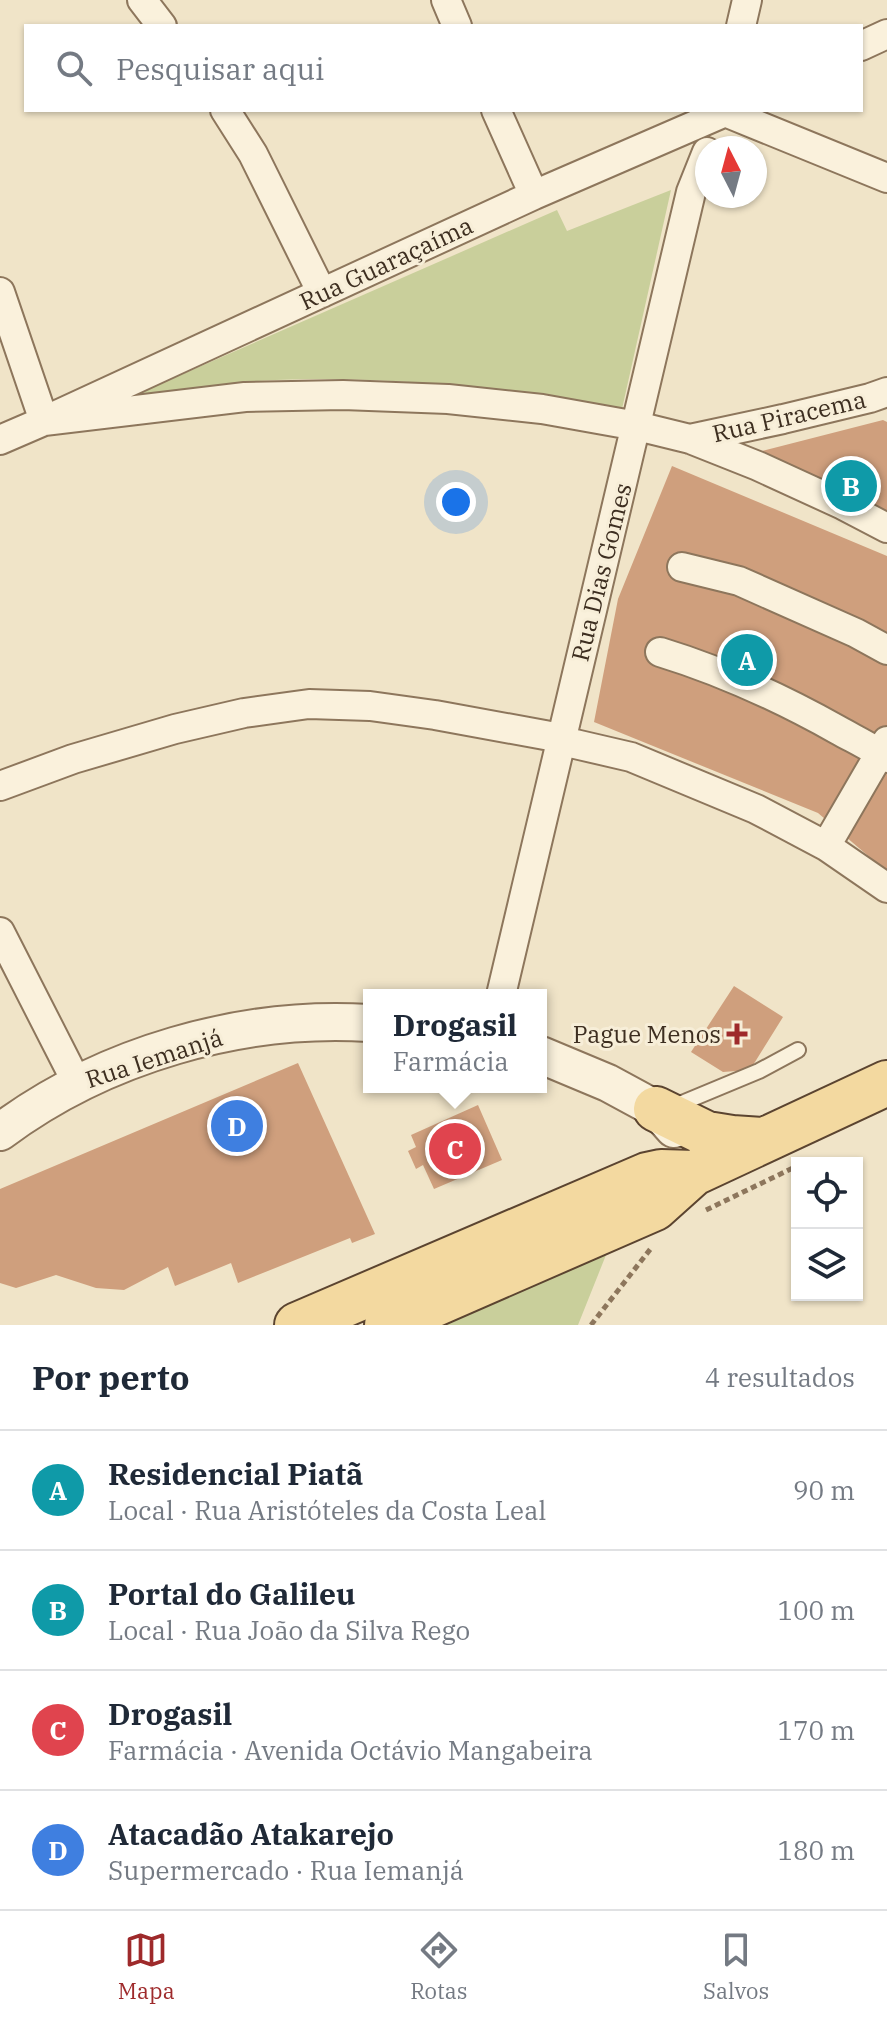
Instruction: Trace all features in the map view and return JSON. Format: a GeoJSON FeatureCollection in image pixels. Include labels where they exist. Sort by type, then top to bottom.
{"type":"FeatureCollection","features":[{"type":"Feature","properties":{"kind":"main road"},"geometry":{"type":"LineString","coordinates":[[387,1325],[655,1208],[699,1192],[762,1140],[887,1083]]}},
{"type":"Feature","properties":{"kind":"main road"},"geometry":{"type":"LineString","coordinates":[[663,1112],[707,1134],[762,1140]]}},
{"type":"Feature","properties":{"kind":"main road"},"geometry":{"type":"LineString","coordinates":[[297,1325],[647,1175],[661,1172],[699,1192]]}},
{"type":"Feature","properties":{"kind":"street"},"geometry":{"type":"LineString","coordinates":[[142,0],[160,24]]}},
{"type":"Feature","properties":{"kind":"street"},"geometry":{"type":"LineString","coordinates":[[446,0],[456,24]]}},
{"type":"Feature","properties":{"kind":"street"},"geometry":{"type":"LineString","coordinates":[[741,24],[747,0]]}},
{"type":"Feature","properties":{"kind":"street"},"geometry":{"type":"LineString","coordinates":[[863,45],[887,34]]}},
{"type":"Feature","properties":{"kind":"street"},"geometry":{"type":"LineString","coordinates":[[226,112],[253,154],[322,293]]}},
{"type":"Feature","properties":{"kind":"street"},"geometry":{"type":"LineString","coordinates":[[497,112],[534,195]]}},
{"type":"Feature","properties":{"kind":"street","name":"Rua Guaraçaíma"},"geometry":{"type":"LineString","coordinates":[[0,440],[534,195],[725,112]]}},
{"type":"Feature","properties":{"kind":"street","name":"Rua Dias Gomes"},"geometry":{"type":"LineString","coordinates":[[715,136],[727,112]]}},
{"type":"Feature","properties":{"kind":"street"},"geometry":{"type":"LineString","coordinates":[[729,112],[887,178]]}},
{"type":"Feature","properties":{"kind":"street","name":"Rua Dias Gomes"},"geometry":{"type":"LineString","coordinates":[[502,989],[695,182]]}},
{"type":"Feature","properties":{"kind":"street"},"geometry":{"type":"LineString","coordinates":[[0,292],[44,421],[245,397],[343,395],[448,399],[542,409],[690,439],[758,466],[887,528]]}},
{"type":"Feature","properties":{"kind":"street","name":"Rua Piracema"},"geometry":{"type":"LineString","coordinates":[[690,439],[887,392]]}},
{"type":"Feature","properties":{"kind":"street"},"geometry":{"type":"LineString","coordinates":[[682,567],[739,581],[844,627],[887,650]]}},
{"type":"Feature","properties":{"kind":"street"},"geometry":{"type":"LineString","coordinates":[[660,652],[703,665],[762,690],[885,751],[826,846]]}},
{"type":"Feature","properties":{"kind":"street"},"geometry":{"type":"LineString","coordinates":[[0,786],[73,759],[175,729],[244,713],[309,704],[370,706],[561,738],[631,757],[756,809],[826,846],[887,888]]}},
{"type":"Feature","properties":{"kind":"street"},"geometry":{"type":"LineString","coordinates":[[0,932],[77,1083]]}},
{"type":"Feature","properties":{"kind":"street","name":"Rua Iemanjá"},"geometry":{"type":"LineString","coordinates":[[0,1132],[77,1083],[195,1040],[296,1023],[363,1023]]}},
{"type":"Feature","properties":{"kind":"street"},"geometry":{"type":"LineString","coordinates":[[547,1058],[608,1083],[663,1112],[680,1136],[699,1192]]}},
{"type":"Feature","properties":{"kind":"street"},"geometry":{"type":"LineString","coordinates":[[647,1175],[658,1158],[663,1112]]}},
{"type":"Feature","properties":{"kind":"lane"},"geometry":{"type":"LineString","coordinates":[[663,1112],[759,1071],[798,1050]]}},
{"type":"Feature","properties":{"kind":"path"},"geometry":{"type":"LineString","coordinates":[[699,1192],[791,1168]]}},
{"type":"Feature","properties":{"kind":"path"},"geometry":{"type":"LineString","coordinates":[[591,1325],[661,1239]]}},
{"type":"Feature","properties":{"kind":"green space"},"geometry":{"type":"Polygon","coordinates":[[[671,190],[622,409],[493,390],[362,380],[258,381],[135,395],[557,210],[567,231],[671,190]]]}},
{"type":"Feature","properties":{"kind":"green space"},"geometry":{"type":"Polygon","coordinates":[[[608,1250],[578,1325],[427,1325],[608,1250]]]}},
{"type":"Feature","properties":{"kind":"building"},"geometry":{"type":"Polygon","coordinates":[[[883,420],[887,422],[887,516],[743,456],[883,420]]]}},
{"type":"Feature","properties":{"kind":"building"},"geometry":{"type":"Polygon","coordinates":[[[672,466],[887,556],[887,872],[818,813],[594,722],[618,599],[672,466]]]}},
{"type":"Feature","properties":{"kind":"building","name":"Pague Menos"},"geometry":{"type":"Polygon","coordinates":[[[734,986],[783,1017],[750,1070],[723,1072],[691,1052],[734,986]]]}},
{"type":"Feature","properties":{"kind":"building"},"geometry":{"type":"Polygon","coordinates":[[[298,1063],[375,1234],[352,1243],[350,1238],[238,1283],[231,1263],[175,1286],[168,1267],[124,1290],[96,1288],[56,1275],[16,1288],[0,1283],[0,1189],[298,1063]]]}},
{"type":"Feature","properties":{"kind":"building"},"geometry":{"type":"Polygon","coordinates":[[[478,1105],[502,1160],[434,1189],[423,1165],[416,1169],[408,1151],[416,1147],[411,1135],[478,1105]]]}},
{"type":"Feature","properties":{"kind":"place","name":"Portal do Galileu"},"geometry":{"type":"Point","coordinates":[851,486]}},
{"type":"Feature","properties":{"kind":"place","name":"Residencial Piatã"},"geometry":{"type":"Point","coordinates":[747,660]}},
{"type":"Feature","properties":{"kind":"place","name":"Pague Menos"},"geometry":{"type":"Point","coordinates":[737,1034]}},
{"type":"Feature","properties":{"kind":"place","name":"Atacadão Atakarejo"},"geometry":{"type":"Point","coordinates":[237,1126]}},
{"type":"Feature","properties":{"kind":"place","name":"Drogasil"},"geometry":{"type":"Point","coordinates":[455,1149]}}]}
